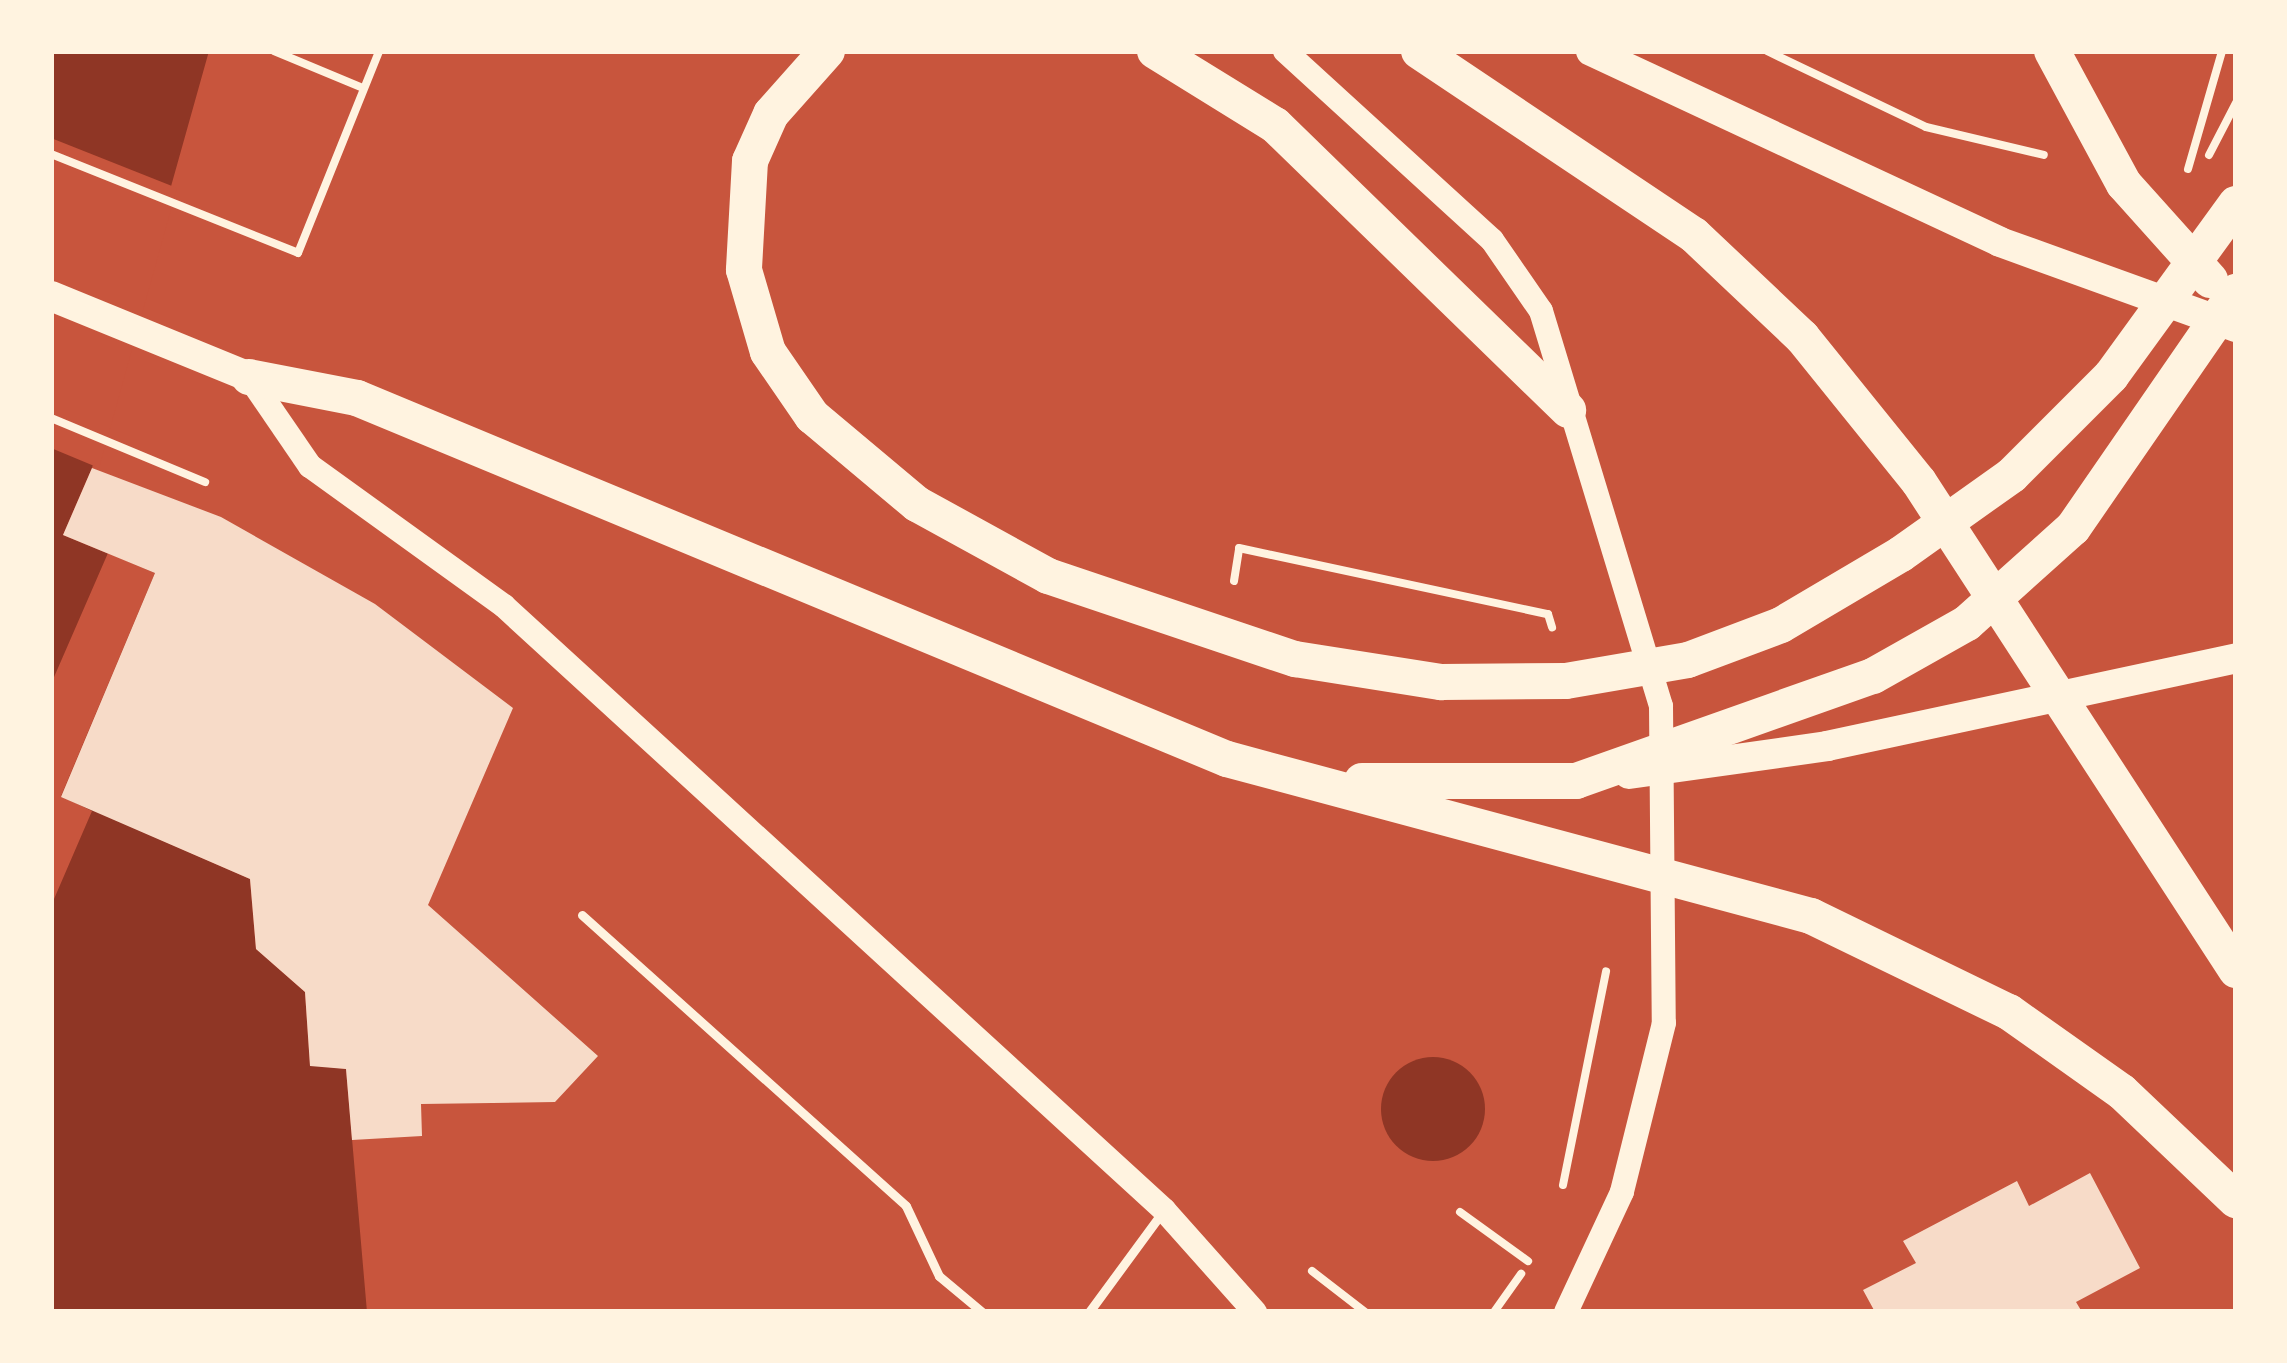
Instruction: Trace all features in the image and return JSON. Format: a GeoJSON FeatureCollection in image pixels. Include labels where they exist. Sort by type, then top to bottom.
{"type":"FeatureCollection","features":[{"type":"Feature","properties":{"kind":"highway"},"geometry":{"type":"LineString","coordinates":[[827,51],[771,114],[750,161],[744,270],[768,352],[812,416],[917,504],[1048,576],[1295,659],[1441,682],[1566,681],[1688,660],[1781,625],[2012,476],[2110,376],[2236,205]]}},
{"type":"Feature","properties":{"kind":"highway"},"geometry":{"type":"LineString","coordinates":[[1155,51],[1275,125],[1568,410]]}},
{"type":"Feature","properties":{"kind":"highway"},"geometry":{"type":"LineString","coordinates":[[1419,51],[1694,235],[1802,338],[1919,482],[2236,970]]}},
{"type":"Feature","properties":{"kind":"highway"},"geometry":{"type":"LineString","coordinates":[[2052,51],[2124,184],[2236,302]]}},
{"type":"Feature","properties":{"kind":"highway"},"geometry":{"type":"LineString","coordinates":[[1322,781],[1576,781],[1873,676],[1967,622],[2074,528],[2131,459],[2236,292]]}},
{"type":"Feature","properties":{"kind":"highway"},"geometry":{"type":"LineString","coordinates":[[249,377],[357,398],[1128,722],[1322,781],[1811,916],[2009,1012],[2122,1092],[2236,1200]]}},
{"type":"Feature","properties":{"kind":"main road"},"geometry":{"type":"LineString","coordinates":[[1285,51],[1492,240],[1541,310],[1661,706],[1664,1023],[1622,1192],[1566,1312]]}},
{"type":"Feature","properties":{"kind":"main road"},"geometry":{"type":"LineString","coordinates":[[1591,51],[2000,242],[2236,327]]}},
{"type":"Feature","properties":{"kind":"main road"},"geometry":{"type":"LineString","coordinates":[[51,296],[249,377],[310,466],[504,606],[1164,1210],[1255,1312]]}},
{"type":"Feature","properties":{"kind":"main road"},"geometry":{"type":"LineString","coordinates":[[1576,781],[1827,746],[2236,658]]}},
{"type":"Feature","properties":{"kind":"lane"},"geometry":{"type":"LineString","coordinates":[[582,915],[906,1206],[939,1276],[982,1312]]}},
{"type":"Feature","properties":{"kind":"lane"},"geometry":{"type":"LineString","coordinates":[[1089,1312],[1164,1210]]}},
{"type":"Feature","properties":{"kind":"path"},"geometry":{"type":"LineString","coordinates":[[274,51],[363,88]]}},
{"type":"Feature","properties":{"kind":"path"},"geometry":{"type":"LineString","coordinates":[[51,154],[298,253],[379,51]]}},
{"type":"Feature","properties":{"kind":"path"},"geometry":{"type":"LineString","coordinates":[[1767,51],[1926,127],[2051,157]]}},
{"type":"Feature","properties":{"kind":"path"},"geometry":{"type":"LineString","coordinates":[[2186,176],[2222,51]]}},
{"type":"Feature","properties":{"kind":"path"},"geometry":{"type":"LineString","coordinates":[[51,418],[205,482]]}},
{"type":"Feature","properties":{"kind":"path"},"geometry":{"type":"LineString","coordinates":[[1233,580],[1238,548],[1548,614],[1554,634]]}},
{"type":"Feature","properties":{"kind":"path"},"geometry":{"type":"LineString","coordinates":[[1555,1203],[1604,1017],[1607,956]]}},
{"type":"Feature","properties":{"kind":"path"},"geometry":{"type":"LineString","coordinates":[[1460,1212],[1580,1288]]}},
{"type":"Feature","properties":{"kind":"path"},"geometry":{"type":"LineString","coordinates":[[1494,1312],[1539,1239]]}},
{"type":"Feature","properties":{"kind":"path"},"geometry":{"type":"LineString","coordinates":[[1312,1271],[1365,1312]]}},
{"type":"Feature","properties":{"kind":"shaded area"},"geometry":{"type":"Polygon","coordinates":[[[51,51],[209,51],[92,468],[63,535],[155,573],[61,796],[250,879],[256,949],[305,992],[310,1065],[346,1069],[367,1312],[51,1312],[51,51]]]}},
{"type":"Feature","properties":{"kind":"shaded area"},"geometry":{"type":"Polygon","coordinates":[[[1433,1057],[1453,1061],[1470,1072],[1481,1089],[1485,1109],[1481,1129],[1470,1146],[1453,1157],[1433,1161],[1413,1157],[1396,1146],[1385,1129],[1381,1109],[1385,1089],[1396,1072],[1413,1061],[1433,1057]]]}},
{"type":"Feature","properties":{"kind":"pier"},"geometry":{"type":"Polygon","coordinates":[[[51,138],[177,188],[99,468],[51,448],[51,138]]]}},
{"type":"Feature","properties":{"kind":"pier"},"geometry":{"type":"Polygon","coordinates":[[[108,553],[155,573],[61,796],[92,811],[51,906],[51,684],[108,553]]]}},
{"type":"Feature","properties":{"kind":"building"},"geometry":{"type":"Polygon","coordinates":[[[92,468],[221,517],[375,604],[513,708],[428,905],[598,1056],[555,1102],[421,1104],[422,1136],[352,1140],[346,1069],[310,1066],[305,992],[256,949],[250,879],[61,797],[155,573],[63,535],[92,468]]]}},
{"type":"Feature","properties":{"kind":"building"},"geometry":{"type":"Polygon","coordinates":[[[2090,1173],[2140,1268],[2076,1302],[2082,1312],[1875,1312],[1863,1290],[1916,1263],[1903,1241],[2017,1181],[2029,1206],[2090,1173]]]}}]}
